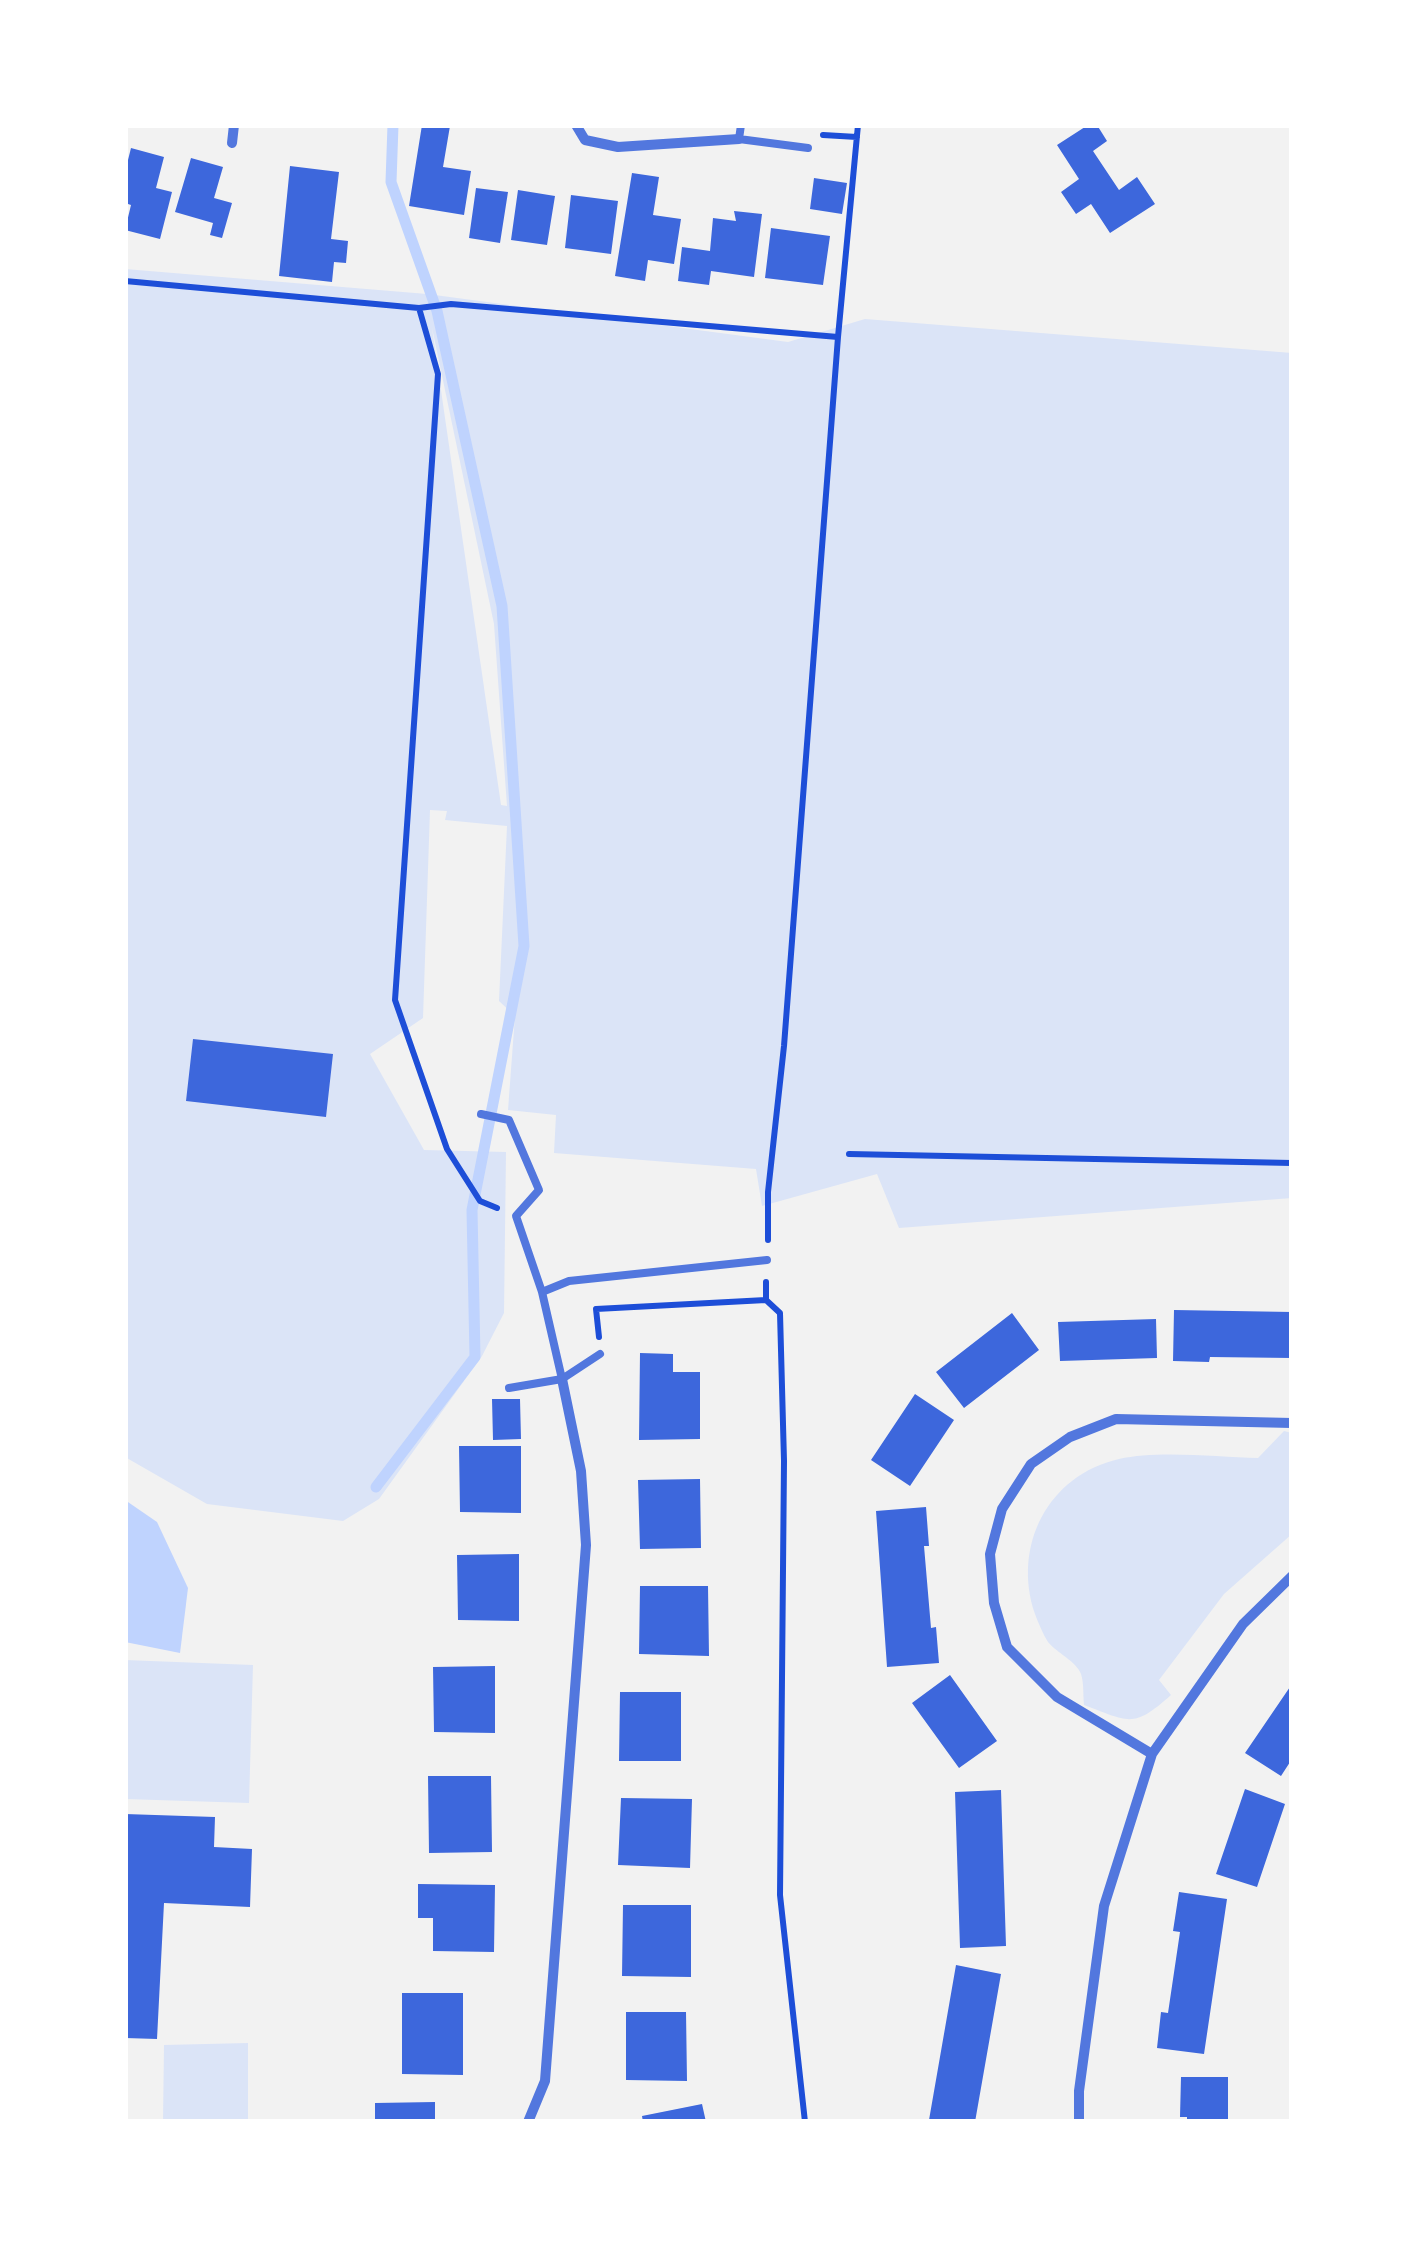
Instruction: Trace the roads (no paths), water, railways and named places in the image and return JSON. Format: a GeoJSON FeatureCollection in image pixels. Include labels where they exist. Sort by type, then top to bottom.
{"type":"FeatureCollection","features":[{"type":"Feature","properties":{"kind":"street"},"geometry":{"type":"LineString","coordinates":[[232,143],[234,125]]}},
{"type":"Feature","properties":{"kind":"street"},"geometry":{"type":"LineString","coordinates":[[576,125],[585,140],[618,147],[740,139]]}},
{"type":"Feature","properties":{"kind":"street"},"geometry":{"type":"LineString","coordinates":[[528,2122],[545,2081],[586,1545],[582,1471],[562,1380]]}},
{"type":"Feature","properties":{"kind":"street"},"geometry":{"type":"LineString","coordinates":[[1152,1754],[1057,1697],[1008,1647],[994,1604],[990,1554],[1002,1510],[1032,1464],[1070,1437],[1116,1419],[1292,1424]]}},
{"type":"Feature","properties":{"kind":"street"},"geometry":{"type":"LineString","coordinates":[[1079,2122],[1079,2091],[1104,1906],[1152,1754],[1243,1624],[1292,1576]]}},
{"type":"Feature","properties":{"kind":"lane"},"geometry":{"type":"LineString","coordinates":[[741,125],[740,139],[808,148]]}},
{"type":"Feature","properties":{"kind":"lane"},"geometry":{"type":"LineString","coordinates":[[481,1114],[508,1120],[539,1190],[516,1216],[542,1292],[562,1380]]}},
{"type":"Feature","properties":{"kind":"lane"},"geometry":{"type":"LineString","coordinates":[[542,1292],[569,1281],[767,1260]]}},
{"type":"Feature","properties":{"kind":"lane"},"geometry":{"type":"LineString","coordinates":[[509,1388],[562,1380],[600,1354]]}},
{"type":"Feature","properties":{"kind":"water"},"geometry":{"type":"Polygon","coordinates":[[[125,1500],[157,1522],[188,1588],[180,1653],[125,1642],[125,1500]]]}},
{"type":"Feature","properties":{"kind":"waterway"},"geometry":{"type":"LineString","coordinates":[[376,1487],[475,1357],[472,1210],[524,946],[502,606],[437,311],[391,182],[393,125]]}}]}
